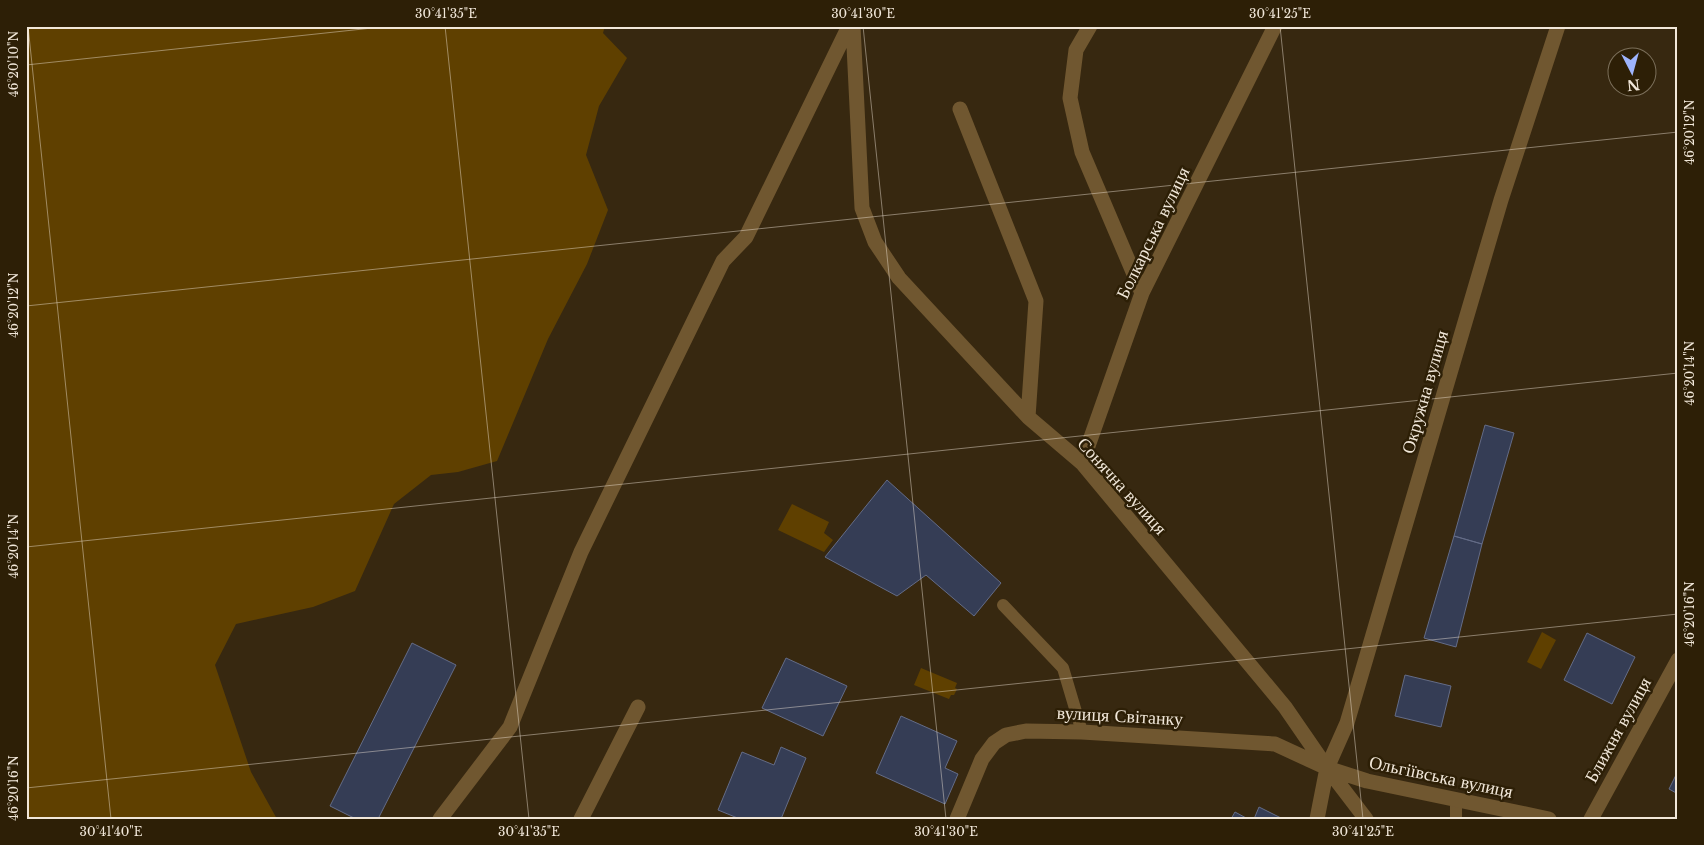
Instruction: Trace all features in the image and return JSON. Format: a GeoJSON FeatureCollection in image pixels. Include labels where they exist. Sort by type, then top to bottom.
{"type":"FeatureCollection","features":[{"type":"Feature","properties":{"kind":"street","name":"Сонячна вулиця"},"geometry":{"type":"LineString","coordinates":[[851,26],[862,208],[875,242],[899,278],[1028,417],[1082,463],[1285,707],[1327,768],[1366,819]]}},
{"type":"Feature","properties":{"kind":"street"},"geometry":{"type":"LineString","coordinates":[[440,819],[510,727],[581,552],[723,261],[746,237],[851,26]]}},
{"type":"Feature","properties":{"kind":"street"},"geometry":{"type":"LineString","coordinates":[[1090,26],[1076,50],[1070,98],[1082,152],[1142,293]]}},
{"type":"Feature","properties":{"kind":"street","name":"Болкарська вулиця"},"geometry":{"type":"LineString","coordinates":[[1082,463],[1142,293],[1275,26]]}},
{"type":"Feature","properties":{"kind":"street","name":"Окружна вулиця"},"geometry":{"type":"LineString","coordinates":[[1318,819],[1327,768],[1347,723],[1500,200],[1558,26]]}},
{"type":"Feature","properties":{"kind":"street"},"geometry":{"type":"LineString","coordinates":[[960,109],[1036,301],[1028,417]]}},
{"type":"Feature","properties":{"kind":"street","name":"Ближня вулиця"},"geometry":{"type":"LineString","coordinates":[[1591,819],[1678,660]]}},
{"type":"Feature","properties":{"kind":"street"},"geometry":{"type":"LineString","coordinates":[[581,819],[638,707]]}},
{"type":"Feature","properties":{"kind":"street","name":"вулиця Світанку"},"geometry":{"type":"LineString","coordinates":[[957,819],[982,759],[994,743],[1006,735],[1026,731],[1082,732],[1275,744],[1327,768]]}},
{"type":"Feature","properties":{"kind":"street","name":"Ольгіївська вулиця"},"geometry":{"type":"LineString","coordinates":[[1327,768],[1367,781],[1548,819]]}},
{"type":"Feature","properties":{"kind":"lane"},"geometry":{"type":"LineString","coordinates":[[1003,605],[1063,668],[1082,732]]}},
{"type":"Feature","properties":{"kind":"lane"},"geometry":{"type":"LineString","coordinates":[[1456,800],[1456,819]]}},
{"type":"Feature","properties":{"kind":"shaded area"},"geometry":{"type":"Polygon","coordinates":[[[26,26],[605,26],[603,33],[627,58],[599,106],[586,155],[608,210],[587,264],[548,339],[497,461],[458,472],[431,475],[394,504],[355,591],[313,607],[236,624],[215,665],[251,772],[277,819],[26,819],[26,26]]]}},
{"type":"Feature","properties":{"kind":"shaded area"},"geometry":{"type":"Polygon","coordinates":[[[792,504],[829,522],[824,533],[833,540],[824,552],[778,530],[792,504]]]}},
{"type":"Feature","properties":{"kind":"shaded area"},"geometry":{"type":"Polygon","coordinates":[[[1542,632],[1556,640],[1541,669],[1527,662],[1542,632]]]}},
{"type":"Feature","properties":{"kind":"shaded area"},"geometry":{"type":"Polygon","coordinates":[[[921,668],[957,683],[954,695],[951,695],[949,699],[914,685],[921,668]]]}},
{"type":"Feature","properties":{"kind":"building"},"geometry":{"type":"Polygon","coordinates":[[[1485,425],[1514,433],[1482,544],[1454,536],[1485,425]]]}},
{"type":"Feature","properties":{"kind":"building"},"geometry":{"type":"Polygon","coordinates":[[[887,480],[1001,583],[974,616],[926,575],[897,596],[825,557],[887,480]]]}},
{"type":"Feature","properties":{"kind":"building"},"geometry":{"type":"Polygon","coordinates":[[[1454,536],[1482,544],[1456,647],[1424,638],[1454,536]]]}},
{"type":"Feature","properties":{"kind":"building"},"geometry":{"type":"Polygon","coordinates":[[[1587,633],[1635,657],[1612,704],[1564,680],[1587,633]]]}},
{"type":"Feature","properties":{"kind":"building"},"geometry":{"type":"Polygon","coordinates":[[[412,643],[456,665],[378,819],[356,819],[330,806],[412,643]]]}},
{"type":"Feature","properties":{"kind":"building"},"geometry":{"type":"Polygon","coordinates":[[[786,658],[847,686],[823,736],[762,708],[786,658]]]}},
{"type":"Feature","properties":{"kind":"building"},"geometry":{"type":"Polygon","coordinates":[[[1405,675],[1451,686],[1441,727],[1395,716],[1405,675]]]}},
{"type":"Feature","properties":{"kind":"building"},"geometry":{"type":"Polygon","coordinates":[[[901,716],[957,741],[945,768],[958,774],[945,804],[876,773],[901,716]]]}},
{"type":"Feature","properties":{"kind":"building"},"geometry":{"type":"Polygon","coordinates":[[[781,747],[806,758],[781,819],[740,819],[718,810],[742,752],[774,765],[781,747]]]}},
{"type":"Feature","properties":{"kind":"building"},"geometry":{"type":"Polygon","coordinates":[[[1678,771],[1678,794],[1669,789],[1678,771]]]}},
{"type":"Feature","properties":{"kind":"building"},"geometry":{"type":"Polygon","coordinates":[[[1259,807],[1281,818],[1254,819],[1259,807]]]}},
{"type":"Feature","properties":{"kind":"building"},"geometry":{"type":"Polygon","coordinates":[[[1235,812],[1248,819],[1231,819],[1235,812]]]}}]}
